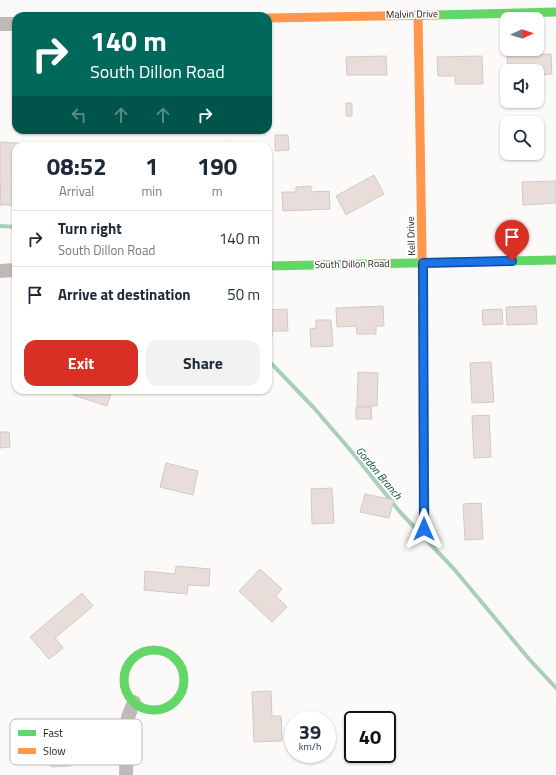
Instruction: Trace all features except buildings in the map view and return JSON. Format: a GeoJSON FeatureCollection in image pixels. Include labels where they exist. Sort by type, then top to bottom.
{"type":"FeatureCollection","features":[{"type":"Feature","properties":{"kind":"street","name":"Malvin Drive"},"geometry":{"type":"LineString","coordinates":[[272,18],[556,12]]}},
{"type":"Feature","properties":{"kind":"street","name":"Kell Drive"},"geometry":{"type":"LineString","coordinates":[[418,14],[423,263],[424,529]]}},
{"type":"Feature","properties":{"kind":"street"},"geometry":{"type":"LineString","coordinates":[[0,24],[12,24]]}},
{"type":"Feature","properties":{"kind":"street","name":"South Dillon Road"},"geometry":{"type":"LineString","coordinates":[[272,266],[556,260]]}},
{"type":"Feature","properties":{"kind":"street"},"geometry":{"type":"LineString","coordinates":[[0,271],[12,270]]}},
{"type":"Feature","properties":{"kind":"street"},"geometry":{"type":"LineString","coordinates":[[161,650],[170,654],[178,661],[183,670],[184,680],[183,690],[175,702],[162,710],[142,708],[134,702],[124,685],[124,675],[134,658],[142,652],[161,650]]}},
{"type":"Feature","properties":{"kind":"street"},"geometry":{"type":"LineString","coordinates":[[128,719],[134,702]]}},
{"type":"Feature","properties":{"kind":"street"},"geometry":{"type":"LineString","coordinates":[[126,765],[126,775]]}},
{"type":"Feature","properties":{"kind":"waterway","name":"Gordon Branch"},"geometry":{"type":"LineString","coordinates":[[0,226],[12,227]]}},
{"type":"Feature","properties":{"kind":"waterway","name":"Gordon Branch"},"geometry":{"type":"LineString","coordinates":[[272,364],[314,408],[352,452],[400,512],[454,569],[529,659],[556,688]]}},
{"type":"Feature","properties":{"kind":"traffic: fast"},"geometry":{"type":"LineString","coordinates":[[436,15],[556,12]]}},
{"type":"Feature","properties":{"kind":"traffic: fast"},"geometry":{"type":"LineString","coordinates":[[272,266],[556,260]]}},
{"type":"Feature","properties":{"kind":"traffic: fast"},"geometry":{"type":"LineString","coordinates":[[423,312],[425,529]]}},
{"type":"Feature","properties":{"kind":"traffic: fast"},"geometry":{"type":"LineString","coordinates":[[154,650],[171,655],[179,663],[184,680],[179,697],[171,705],[154,710],[137,705],[129,697],[124,680],[129,663],[137,655],[154,650]]}},
{"type":"Feature","properties":{"kind":"traffic: slow"},"geometry":{"type":"LineString","coordinates":[[418,14],[423,312]]}},
{"type":"Feature","properties":{"kind":"traffic: slow"},"geometry":{"type":"LineString","coordinates":[[272,18],[436,15]]}},
{"type":"Feature","properties":{"kind":"route"},"geometry":{"type":"LineString","coordinates":[[424,529],[423,263],[512,261]]}}]}
